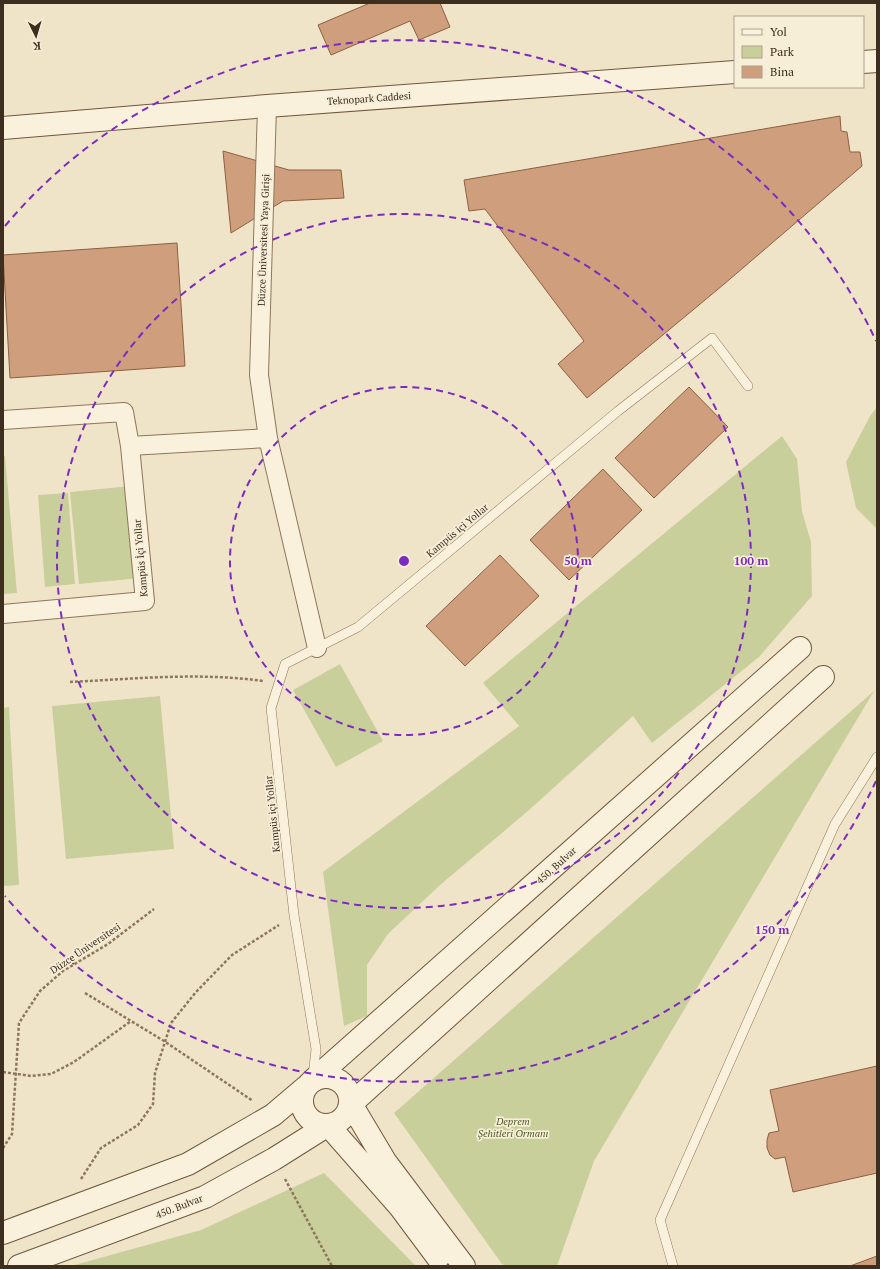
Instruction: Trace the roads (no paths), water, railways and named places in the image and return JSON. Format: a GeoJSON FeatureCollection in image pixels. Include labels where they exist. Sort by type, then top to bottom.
{"type":"FeatureCollection","features":[{"type":"Feature","properties":{"kind":"street"},"geometry":{"type":"LineString","coordinates":[[864,62],[877,61]]}},
{"type":"Feature","properties":{"kind":"street","name":"Teknopark Caddesi"},"geometry":{"type":"LineString","coordinates":[[3,128],[267,106],[734,72]]}},
{"type":"Feature","properties":{"kind":"street","name":"Düzce Üniversitesi Yaya Girişi"},"geometry":{"type":"LineString","coordinates":[[267,106],[259,375],[268,438],[317,648]]}},
{"type":"Feature","properties":{"kind":"street","name":"Kampüs İçi Yollar"},"geometry":{"type":"LineString","coordinates":[[3,420],[124,412],[130,446],[145,601],[3,614]]}},
{"type":"Feature","properties":{"kind":"street"},"geometry":{"type":"LineString","coordinates":[[130,446],[268,438]]}},
{"type":"Feature","properties":{"kind":"street","name":"450. Bulvar"},"geometry":{"type":"LineString","coordinates":[[3,1233],[188,1164],[273,1115],[800,648]]}},
{"type":"Feature","properties":{"kind":"street"},"geometry":{"type":"LineString","coordinates":[[464,1266],[385,1161],[351,1104],[348,1088],[342,1082],[326,1076],[309,1084],[303,1094],[302,1101],[307,1116],[320,1124],[328,1125],[343,1119],[351,1104],[823,677]]}},
{"type":"Feature","properties":{"kind":"street"},"geometry":{"type":"LineString","coordinates":[[328,1125],[400,1207],[445,1266]]}},
{"type":"Feature","properties":{"kind":"street","name":"450. Bulvar"},"geometry":{"type":"LineString","coordinates":[[20,1266],[205,1197],[274,1159],[328,1125]]}},
{"type":"Feature","properties":{"kind":"lane","name":"Kampüs içi Yollar"},"geometry":{"type":"LineString","coordinates":[[309,1084],[316,1049],[294,915],[271,708],[285,664],[358,627],[618,411],[712,338],[748,386]]}},
{"type":"Feature","properties":{"kind":"lane"},"geometry":{"type":"LineString","coordinates":[[673,1266],[660,1220],[835,824],[877,757]]}},
{"type":"Feature","properties":{"kind":"park label","name":"Deprem Şehitleri Ormanı"},"geometry":{"type":"Point","coordinates":[513,1126]}}]}
